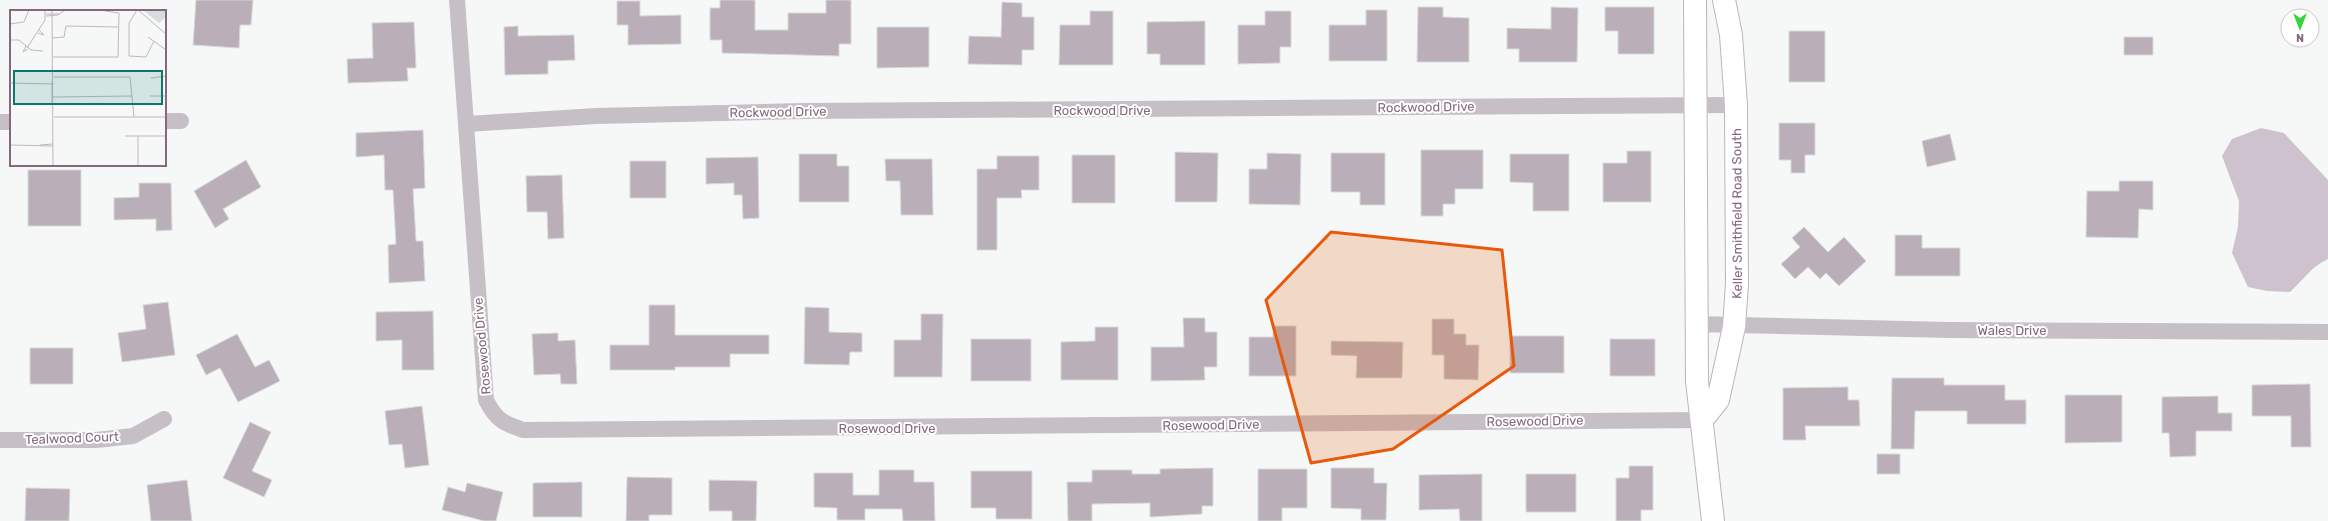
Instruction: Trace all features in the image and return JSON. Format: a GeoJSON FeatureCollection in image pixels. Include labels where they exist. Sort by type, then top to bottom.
{"type":"FeatureCollection","features":[{"type":"Feature","properties":{"kind":"main road"},"geometry":{"type":"LineString","coordinates":[[1695,0],[1695,324],[1697,381],[1713,521]]}},
{"type":"Feature","properties":{"kind":"main road","name":"Keller Smithfield Road South"},"geometry":{"type":"LineString","coordinates":[[1702,420],[1718,400],[1734,326],[1737,284],[1736,105],[1731,35],[1724,0]]}},
{"type":"Feature","properties":{"kind":"street","name":"Rosewood Drive"},"geometry":{"type":"LineString","coordinates":[[457,0],[486,400],[493,414],[505,424],[523,430],[1702,420]]}},
{"type":"Feature","properties":{"kind":"street","name":"Rockwood Drive"},"geometry":{"type":"LineString","coordinates":[[467,124],[596,116],[804,111],[1694,104],[1736,105]]}},
{"type":"Feature","properties":{"kind":"street"},"geometry":{"type":"LineString","coordinates":[[166,121],[181,121]]}},
{"type":"Feature","properties":{"kind":"street","name":"Wales Drive"},"geometry":{"type":"LineString","coordinates":[[1695,324],[1948,330],[2328,332]]}},
{"type":"Feature","properties":{"kind":"street","name":"Tealwood Court"},"geometry":{"type":"LineString","coordinates":[[0,440],[96,440],[133,436],[164,419]]}},
{"type":"Feature","properties":{"kind":"highlighted area"},"geometry":{"type":"Polygon","coordinates":[[[1331,232],[1502,250],[1514,366],[1393,449],[1311,463],[1266,300],[1331,232]]]}},
{"type":"Feature","properties":{"kind":"shaded area"},"geometry":{"type":"Polygon","coordinates":[[[2261,128],[2284,133],[2328,180],[2328,259],[2312,269],[2290,292],[2267,291],[2248,287],[2232,253],[2238,227],[2239,201],[2222,156],[2232,139],[2261,128]]]}},
{"type":"Feature","properties":{"kind":"building"},"geometry":{"type":"Polygon","coordinates":[[[196,0],[253,0],[251,25],[240,25],[239,48],[193,45],[196,0]]]}},
{"type":"Feature","properties":{"kind":"building"},"geometry":{"type":"Polygon","coordinates":[[[720,0],[755,0],[755,30],[788,30],[788,13],[826,13],[826,0],[851,0],[851,44],[839,44],[839,56],[722,53],[722,40],[710,40],[710,8],[720,8],[720,0]]]}},
{"type":"Feature","properties":{"kind":"building"},"geometry":{"type":"Polygon","coordinates":[[[617,1],[640,1],[640,16],[681,15],[681,44],[628,45],[628,25],[617,25],[617,1]]]}},
{"type":"Feature","properties":{"kind":"building"},"geometry":{"type":"Polygon","coordinates":[[[1002,2],[1022,3],[1022,17],[1034,17],[1034,50],[1022,50],[1022,65],[968,64],[969,36],[1001,37],[1002,2]]]}},
{"type":"Feature","properties":{"kind":"building"},"geometry":{"type":"Polygon","coordinates":[[[1418,7],[1443,7],[1443,17],[1469,18],[1469,62],[1417,62],[1418,7]]]}},
{"type":"Feature","properties":{"kind":"building"},"geometry":{"type":"Polygon","coordinates":[[[1551,7],[1578,8],[1577,62],[1519,62],[1519,49],[1507,49],[1507,28],[1551,29],[1551,7]]]}},
{"type":"Feature","properties":{"kind":"building"},"geometry":{"type":"Polygon","coordinates":[[[1605,7],[1654,7],[1654,54],[1618,54],[1618,31],[1605,31],[1605,7]]]}},
{"type":"Feature","properties":{"kind":"building"},"geometry":{"type":"Polygon","coordinates":[[[1366,10],[1387,10],[1387,61],[1329,61],[1329,25],[1366,25],[1366,10]]]}},
{"type":"Feature","properties":{"kind":"building"},"geometry":{"type":"Polygon","coordinates":[[[1090,11],[1113,11],[1113,65],[1059,65],[1060,25],[1090,25],[1090,11]]]}},
{"type":"Feature","properties":{"kind":"building"},"geometry":{"type":"Polygon","coordinates":[[[1265,11],[1291,11],[1291,47],[1280,47],[1280,63],[1238,64],[1238,25],[1265,25],[1265,11]]]}},
{"type":"Feature","properties":{"kind":"building"},"geometry":{"type":"Polygon","coordinates":[[[1205,21],[1205,65],[1160,65],[1160,54],[1147,54],[1147,22],[1205,21]]]}},
{"type":"Feature","properties":{"kind":"building"},"geometry":{"type":"Polygon","coordinates":[[[414,22],[416,68],[407,68],[408,81],[348,83],[347,59],[373,58],[372,23],[414,22]]]}},
{"type":"Feature","properties":{"kind":"building"},"geometry":{"type":"Polygon","coordinates":[[[518,26],[518,36],[574,35],[575,60],[548,61],[548,74],[505,75],[504,27],[518,26]]]}},
{"type":"Feature","properties":{"kind":"building"},"geometry":{"type":"Polygon","coordinates":[[[877,27],[929,27],[929,67],[877,68],[877,27]]]}},
{"type":"Feature","properties":{"kind":"building"},"geometry":{"type":"Polygon","coordinates":[[[1789,31],[1825,31],[1825,82],[1789,82],[1789,31]]]}},
{"type":"Feature","properties":{"kind":"building"},"geometry":{"type":"Polygon","coordinates":[[[2124,37],[2153,37],[2153,55],[2124,55],[2124,37]]]}},
{"type":"Feature","properties":{"kind":"building"},"geometry":{"type":"Polygon","coordinates":[[[1779,123],[1815,123],[1815,155],[1805,155],[1805,173],[1791,173],[1791,160],[1779,160],[1779,123]]]}},
{"type":"Feature","properties":{"kind":"building"},"geometry":{"type":"Polygon","coordinates":[[[423,130],[425,188],[413,189],[416,241],[423,241],[425,281],[389,283],[388,245],[396,244],[393,190],[385,190],[384,155],[356,157],[356,133],[423,130]]]}},
{"type":"Feature","properties":{"kind":"building"},"geometry":{"type":"Polygon","coordinates":[[[1950,134],[1956,160],[1927,167],[1922,141],[1950,134]]]}},
{"type":"Feature","properties":{"kind":"building"},"geometry":{"type":"Polygon","coordinates":[[[1421,150],[1483,150],[1483,189],[1455,189],[1455,204],[1443,204],[1443,216],[1421,216],[1421,150]]]}},
{"type":"Feature","properties":{"kind":"building"},"geometry":{"type":"Polygon","coordinates":[[[1627,151],[1651,151],[1651,202],[1603,202],[1603,163],[1627,163],[1627,151]]]}},
{"type":"Feature","properties":{"kind":"building"},"geometry":{"type":"Polygon","coordinates":[[[1175,152],[1218,153],[1217,202],[1175,202],[1175,152]]]}},
{"type":"Feature","properties":{"kind":"building"},"geometry":{"type":"Polygon","coordinates":[[[1267,153],[1301,154],[1300,205],[1249,204],[1249,169],[1267,169],[1267,153]]]}},
{"type":"Feature","properties":{"kind":"building"},"geometry":{"type":"Polygon","coordinates":[[[1331,153],[1385,153],[1385,205],[1360,205],[1360,192],[1331,192],[1331,153]]]}},
{"type":"Feature","properties":{"kind":"building"},"geometry":{"type":"Polygon","coordinates":[[[799,154],[837,154],[837,166],[849,166],[849,202],[799,202],[799,154]]]}},
{"type":"Feature","properties":{"kind":"building"},"geometry":{"type":"Polygon","coordinates":[[[1510,154],[1569,154],[1569,211],[1533,211],[1533,183],[1510,182],[1510,154]]]}},
{"type":"Feature","properties":{"kind":"building"},"geometry":{"type":"Polygon","coordinates":[[[1072,155],[1115,155],[1115,203],[1072,203],[1072,155]]]}},
{"type":"Feature","properties":{"kind":"building"},"geometry":{"type":"Polygon","coordinates":[[[997,156],[1039,156],[1039,190],[1021,190],[1022,198],[997,198],[997,250],[977,250],[977,169],[997,169],[997,156]]]}},
{"type":"Feature","properties":{"kind":"building"},"geometry":{"type":"Polygon","coordinates":[[[758,157],[759,218],[743,219],[742,195],[734,195],[734,183],[706,184],[706,158],[758,157]]]}},
{"type":"Feature","properties":{"kind":"building"},"geometry":{"type":"Polygon","coordinates":[[[885,159],[932,159],[933,215],[901,215],[900,181],[886,181],[885,159]]]}},
{"type":"Feature","properties":{"kind":"building"},"geometry":{"type":"Polygon","coordinates":[[[246,160],[261,187],[223,209],[229,219],[215,228],[194,191],[246,160]]]}},
{"type":"Feature","properties":{"kind":"building"},"geometry":{"type":"Polygon","coordinates":[[[630,161],[666,161],[666,198],[630,198],[630,161]]]}},
{"type":"Feature","properties":{"kind":"building"},"geometry":{"type":"Polygon","coordinates":[[[28,170],[81,170],[81,226],[28,226],[28,170]]]}},
{"type":"Feature","properties":{"kind":"building"},"geometry":{"type":"Polygon","coordinates":[[[562,175],[564,238],[548,239],[547,212],[527,212],[526,176],[562,175]]]}},
{"type":"Feature","properties":{"kind":"building"},"geometry":{"type":"Polygon","coordinates":[[[2119,181],[2153,181],[2153,210],[2139,209],[2138,238],[2086,237],[2087,191],[2119,191],[2119,181]]]}},
{"type":"Feature","properties":{"kind":"building"},"geometry":{"type":"Polygon","coordinates":[[[139,183],[171,183],[172,230],[156,231],[156,219],[114,220],[114,198],[139,197],[139,183]]]}},
{"type":"Feature","properties":{"kind":"building"},"geometry":{"type":"Polygon","coordinates":[[[1804,227],[1828,252],[1844,237],[1866,261],[1839,286],[1826,273],[1820,279],[1808,267],[1795,279],[1781,264],[1800,247],[1792,238],[1804,227]]]}},
{"type":"Feature","properties":{"kind":"building"},"geometry":{"type":"Polygon","coordinates":[[[1895,235],[1922,235],[1922,248],[1960,248],[1960,276],[1895,276],[1895,235]]]}},
{"type":"Feature","properties":{"kind":"building"},"geometry":{"type":"Polygon","coordinates":[[[168,302],[175,355],[122,362],[118,333],[146,329],[143,305],[168,302]]]}},
{"type":"Feature","properties":{"kind":"building"},"geometry":{"type":"Polygon","coordinates":[[[649,305],[675,305],[675,335],[769,335],[769,354],[730,354],[730,367],[675,367],[675,370],[610,370],[610,345],[649,345],[649,305]]]}},
{"type":"Feature","properties":{"kind":"building"},"geometry":{"type":"Polygon","coordinates":[[[805,307],[829,308],[829,332],[862,333],[862,352],[850,352],[849,365],[804,364],[805,307]]]}},
{"type":"Feature","properties":{"kind":"building"},"geometry":{"type":"Polygon","coordinates":[[[433,311],[434,370],[402,370],[402,340],[376,341],[376,312],[433,311]]]}},
{"type":"Feature","properties":{"kind":"building"},"geometry":{"type":"Polygon","coordinates":[[[921,314],[943,314],[942,377],[894,377],[894,340],[921,340],[921,314]]]}},
{"type":"Feature","properties":{"kind":"building"},"geometry":{"type":"Polygon","coordinates":[[[1183,318],[1205,318],[1205,332],[1217,332],[1217,367],[1204,367],[1205,380],[1151,381],[1151,347],[1184,347],[1183,318]]]}},
{"type":"Feature","properties":{"kind":"building"},"geometry":{"type":"Polygon","coordinates":[[[1432,319],[1454,319],[1454,334],[1466,334],[1466,345],[1479,345],[1478,380],[1444,379],[1444,355],[1432,355],[1432,319]]]}},
{"type":"Feature","properties":{"kind":"building"},"geometry":{"type":"Polygon","coordinates":[[[1273,326],[1296,326],[1296,376],[1249,376],[1249,337],[1273,337],[1273,326]]]}},
{"type":"Feature","properties":{"kind":"building"},"geometry":{"type":"Polygon","coordinates":[[[1095,327],[1118,327],[1118,380],[1061,380],[1061,342],[1095,341],[1095,327]]]}},
{"type":"Feature","properties":{"kind":"building"},"geometry":{"type":"Polygon","coordinates":[[[558,333],[558,341],[575,340],[577,384],[561,384],[560,374],[534,375],[532,334],[558,333]]]}},
{"type":"Feature","properties":{"kind":"building"},"geometry":{"type":"Polygon","coordinates":[[[237,334],[255,367],[269,360],[280,381],[238,402],[220,368],[206,375],[196,355],[237,334]]]}},
{"type":"Feature","properties":{"kind":"building"},"geometry":{"type":"Polygon","coordinates":[[[1510,336],[1564,336],[1564,373],[1510,373],[1510,336]]]}},
{"type":"Feature","properties":{"kind":"building"},"geometry":{"type":"Polygon","coordinates":[[[971,339],[1031,339],[1031,381],[971,381],[971,339]]]}},
{"type":"Feature","properties":{"kind":"building"},"geometry":{"type":"Polygon","coordinates":[[[1610,339],[1655,339],[1655,376],[1610,376],[1610,339]]]}},
{"type":"Feature","properties":{"kind":"building"},"geometry":{"type":"Polygon","coordinates":[[[1331,341],[1403,342],[1402,378],[1356,378],[1357,356],[1331,355],[1331,341]]]}},
{"type":"Feature","properties":{"kind":"building"},"geometry":{"type":"Polygon","coordinates":[[[30,348],[73,348],[73,384],[30,384],[30,348]]]}},
{"type":"Feature","properties":{"kind":"building"},"geometry":{"type":"Polygon","coordinates":[[[1892,378],[1944,378],[1944,385],[2005,385],[2005,400],[2026,400],[2026,424],[1967,424],[1967,411],[1915,411],[1914,449],[1891,449],[1892,378]]]}},
{"type":"Feature","properties":{"kind":"building"},"geometry":{"type":"Polygon","coordinates":[[[2310,384],[2311,447],[2291,447],[2291,416],[2252,416],[2252,385],[2310,384]]]}},
{"type":"Feature","properties":{"kind":"building"},"geometry":{"type":"Polygon","coordinates":[[[1848,387],[1848,400],[1859,400],[1860,426],[1805,426],[1806,440],[1783,440],[1783,388],[1848,387]]]}},
{"type":"Feature","properties":{"kind":"building"},"geometry":{"type":"Polygon","coordinates":[[[2065,395],[2122,395],[2122,442],[2065,443],[2065,395]]]}},
{"type":"Feature","properties":{"kind":"building"},"geometry":{"type":"Polygon","coordinates":[[[2218,396],[2218,413],[2232,413],[2232,431],[2196,431],[2196,456],[2170,457],[2169,433],[2162,433],[2162,397],[2218,396]]]}},
{"type":"Feature","properties":{"kind":"building"},"geometry":{"type":"Polygon","coordinates":[[[422,406],[429,465],[405,468],[402,444],[389,445],[385,411],[422,406]]]}},
{"type":"Feature","properties":{"kind":"building"},"geometry":{"type":"Polygon","coordinates":[[[250,422],[271,432],[252,471],[272,480],[264,497],[223,478],[250,422]]]}},
{"type":"Feature","properties":{"kind":"building"},"geometry":{"type":"Polygon","coordinates":[[[1877,454],[1900,454],[1900,474],[1877,474],[1877,454]]]}},
{"type":"Feature","properties":{"kind":"building"},"geometry":{"type":"Polygon","coordinates":[[[1629,466],[1653,466],[1653,510],[1641,510],[1641,521],[1616,521],[1616,478],[1629,478],[1629,466]]]}},
{"type":"Feature","properties":{"kind":"building"},"geometry":{"type":"Polygon","coordinates":[[[1213,468],[1213,506],[1202,506],[1202,514],[1150,517],[1150,503],[1092,504],[1092,521],[1068,521],[1067,482],[1092,482],[1092,470],[1132,470],[1132,474],[1160,474],[1160,469],[1213,468]]]}},
{"type":"Feature","properties":{"kind":"building"},"geometry":{"type":"Polygon","coordinates":[[[1331,468],[1374,468],[1374,483],[1387,483],[1386,520],[1361,520],[1361,509],[1331,508],[1331,468]]]}},
{"type":"Feature","properties":{"kind":"building"},"geometry":{"type":"Polygon","coordinates":[[[1258,469],[1307,469],[1307,508],[1282,508],[1282,521],[1258,521],[1258,469]]]}},
{"type":"Feature","properties":{"kind":"building"},"geometry":{"type":"Polygon","coordinates":[[[879,470],[914,470],[914,482],[934,482],[935,521],[903,521],[902,509],[865,509],[865,520],[837,520],[837,508],[814,507],[814,473],[853,473],[853,495],[879,495],[879,470]]]}},
{"type":"Feature","properties":{"kind":"building"},"geometry":{"type":"Polygon","coordinates":[[[971,471],[1032,471],[1032,519],[996,519],[996,508],[971,508],[971,471]]]}},
{"type":"Feature","properties":{"kind":"building"},"geometry":{"type":"Polygon","coordinates":[[[1482,474],[1482,521],[1460,521],[1459,509],[1419,510],[1419,475],[1482,474]]]}},
{"type":"Feature","properties":{"kind":"building"},"geometry":{"type":"Polygon","coordinates":[[[1526,474],[1576,474],[1576,512],[1526,512],[1526,474]]]}},
{"type":"Feature","properties":{"kind":"building"},"geometry":{"type":"Polygon","coordinates":[[[627,477],[672,478],[672,515],[649,515],[649,521],[626,521],[627,477]]]}},
{"type":"Feature","properties":{"kind":"building"},"geometry":{"type":"Polygon","coordinates":[[[187,480],[192,521],[151,521],[147,485],[187,480]]]}},
{"type":"Feature","properties":{"kind":"building"},"geometry":{"type":"Polygon","coordinates":[[[709,480],[757,481],[756,521],[732,521],[732,511],[709,511],[709,480]]]}},
{"type":"Feature","properties":{"kind":"building"},"geometry":{"type":"Polygon","coordinates":[[[582,482],[582,517],[533,517],[533,483],[582,482]]]}},
{"type":"Feature","properties":{"kind":"building"},"geometry":{"type":"Polygon","coordinates":[[[467,483],[503,492],[496,521],[484,521],[442,510],[448,487],[465,492],[467,483]]]}},
{"type":"Feature","properties":{"kind":"building"},"geometry":{"type":"Polygon","coordinates":[[[26,488],[70,489],[69,521],[25,521],[26,488]]]}}]}
